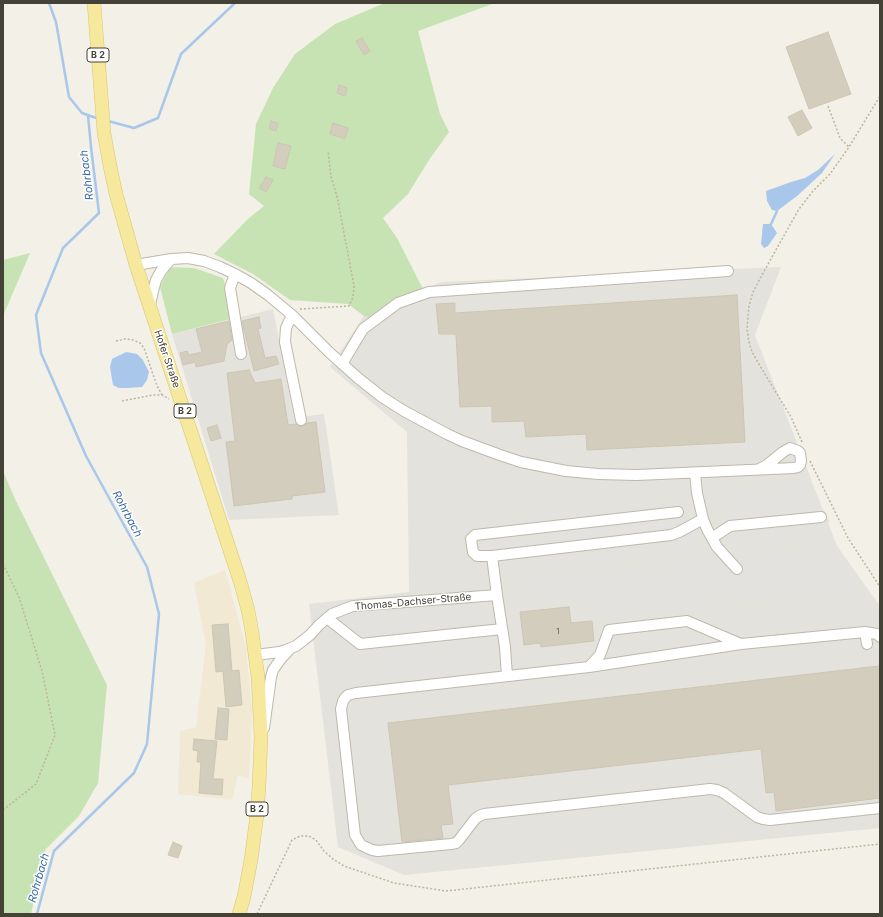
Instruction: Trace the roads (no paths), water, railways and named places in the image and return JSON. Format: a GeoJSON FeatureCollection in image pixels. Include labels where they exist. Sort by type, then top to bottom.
{"type":"FeatureCollection","features":[{"type":"Feature","properties":{"kind":"main road","name":"B 2"},"geometry":{"type":"LineString","coordinates":[[94,3],[104,133],[116,194],[136,265]]}},
{"type":"Feature","properties":{"kind":"main road","name":"Hofer Straße"},"geometry":{"type":"LineString","coordinates":[[136,265],[199,452],[240,581],[256,655]]}},
{"type":"Feature","properties":{"kind":"main road","name":"B 2"},"geometry":{"type":"LineString","coordinates":[[239,914],[251,860],[259,786],[261,737],[256,655]]}},
{"type":"Feature","properties":{"kind":"street"},"geometry":{"type":"LineString","coordinates":[[136,265],[170,259],[188,258],[204,261],[235,274],[252,283],[268,295],[342,364],[382,397],[404,411],[457,439],[500,456],[554,469],[592,474],[637,475],[794,468],[798,467],[800,464],[800,453],[790,448],[759,469]]}},
{"type":"Feature","properties":{"kind":"street"},"geometry":{"type":"LineString","coordinates":[[150,307],[156,280],[170,259]]}},
{"type":"Feature","properties":{"kind":"street"},"geometry":{"type":"LineString","coordinates":[[342,364],[364,329],[398,303],[429,292],[728,272]]}},
{"type":"Feature","properties":{"kind":"street"},"geometry":{"type":"LineString","coordinates":[[235,274],[230,288],[240,354]]}},
{"type":"Feature","properties":{"kind":"street"},"geometry":{"type":"LineString","coordinates":[[289,313],[285,342],[301,420]]}},
{"type":"Feature","properties":{"kind":"street"},"geometry":{"type":"LineString","coordinates":[[695,473],[697,493],[707,529],[723,555],[736,569]]}},
{"type":"Feature","properties":{"kind":"street"},"geometry":{"type":"LineString","coordinates":[[678,512],[475,535],[471,539],[473,552],[477,556],[492,556],[671,535],[703,519]]}},
{"type":"Feature","properties":{"kind":"street"},"geometry":{"type":"LineString","coordinates":[[712,538],[730,526],[821,516]]}},
{"type":"Feature","properties":{"kind":"street"},"geometry":{"type":"LineString","coordinates":[[492,556],[505,647],[507,676]]}},
{"type":"Feature","properties":{"kind":"street","name":"Thomas-Dachser-Straße"},"geometry":{"type":"LineString","coordinates":[[290,649],[302,642],[327,618],[338,611],[353,606],[497,595]]}},
{"type":"Feature","properties":{"kind":"street"},"geometry":{"type":"LineString","coordinates":[[327,618],[360,644],[502,629]]}},
{"type":"Feature","properties":{"kind":"street"},"geometry":{"type":"LineString","coordinates":[[589,667],[600,655],[609,630],[687,621],[740,644]]}},
{"type":"Feature","properties":{"kind":"street"},"geometry":{"type":"LineString","coordinates":[[865,632],[867,644]]}},
{"type":"Feature","properties":{"kind":"street"},"geometry":{"type":"LineString","coordinates":[[880,637],[877,634],[865,632],[740,644],[589,667],[356,693],[348,695],[345,698],[341,709],[355,835],[361,845],[378,852],[456,843],[475,819],[484,814],[710,785],[724,793],[757,817],[770,820],[880,808]]}},
{"type":"Feature","properties":{"kind":"street"},"geometry":{"type":"LineString","coordinates":[[256,655],[290,649]]}},
{"type":"Feature","properties":{"kind":"street"},"geometry":{"type":"LineString","coordinates":[[261,737],[273,670],[290,649]]}},
{"type":"Feature","properties":{"kind":"water"},"geometry":{"type":"Polygon","coordinates":[[[835,154],[822,173],[797,196],[777,211],[772,210],[767,201],[766,191],[805,178],[818,170],[835,154]]]}},
{"type":"Feature","properties":{"kind":"water"},"geometry":{"type":"Polygon","coordinates":[[[763,224],[771,224],[777,233],[768,246],[764,248],[761,244],[763,224]]]}},
{"type":"Feature","properties":{"kind":"water"},"geometry":{"type":"Polygon","coordinates":[[[126,352],[137,354],[143,360],[149,372],[147,380],[142,387],[119,388],[113,385],[110,367],[112,359],[126,352]]]}},
{"type":"Feature","properties":{"kind":"waterway"},"geometry":{"type":"LineString","coordinates":[[49,3],[56,22],[69,97],[82,113],[99,119]]}},
{"type":"Feature","properties":{"kind":"waterway"},"geometry":{"type":"LineString","coordinates":[[108,121],[134,128],[158,118],[181,54],[235,3]]}},
{"type":"Feature","properties":{"kind":"waterway","name":"Rohrbach"},"geometry":{"type":"LineString","coordinates":[[37,914],[54,851],[134,773],[147,744],[159,614],[147,567],[86,456],[41,353],[36,315],[63,248],[99,213],[88,115]]}},
{"type":"Feature","properties":{"kind":"waterway"},"geometry":{"type":"LineString","coordinates":[[771,224],[777,211]]}}]}
